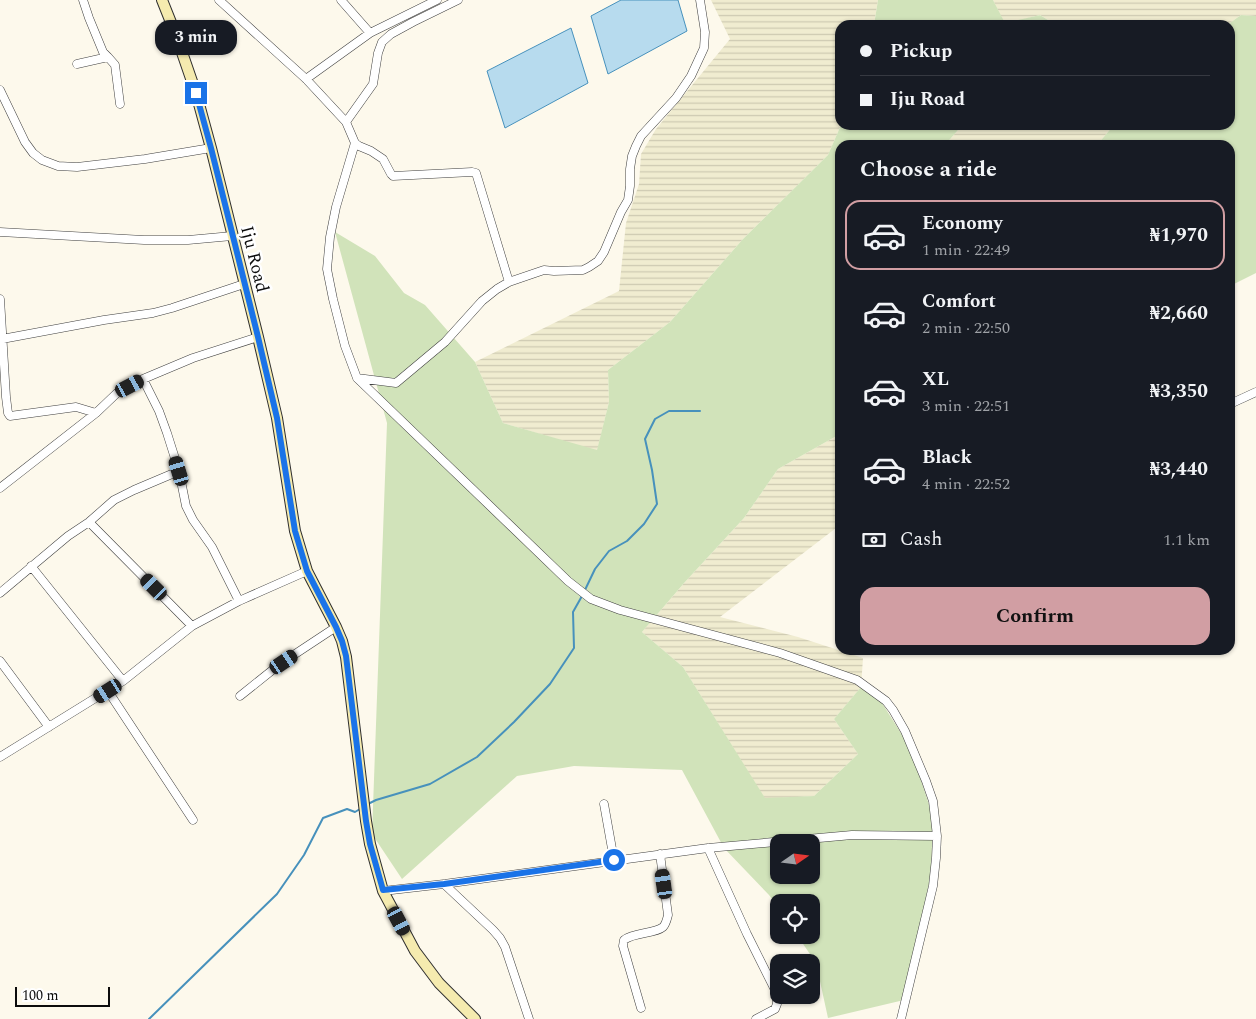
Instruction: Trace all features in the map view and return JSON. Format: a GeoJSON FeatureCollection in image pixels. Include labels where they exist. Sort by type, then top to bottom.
{"type":"FeatureCollection","features":[{"type":"Feature","properties":{"kind":"main road","name":"Iju Road"},"geometry":{"type":"LineString","coordinates":[[162,0],[196,93],[211,148],[277,418],[295,531],[307,571],[336,627],[346,656],[366,821],[370,844],[383,890],[415,951],[438,983],[475,1019]]}},
{"type":"Feature","properties":{"kind":"street"},"geometry":{"type":"LineString","coordinates":[[83,0],[102,52],[115,65],[120,104]]}},
{"type":"Feature","properties":{"kind":"street"},"geometry":{"type":"LineString","coordinates":[[219,0],[306,79],[346,122],[355,143],[383,160],[390,174],[393,176],[476,173],[509,282]]}},
{"type":"Feature","properties":{"kind":"street"},"geometry":{"type":"LineString","coordinates":[[342,0],[370,33]]}},
{"type":"Feature","properties":{"kind":"street"},"geometry":{"type":"LineString","coordinates":[[306,79],[370,33],[437,0]]}},
{"type":"Feature","properties":{"kind":"street"},"geometry":{"type":"LineString","coordinates":[[346,122],[373,84],[378,53],[382,42],[391,34],[458,0]]}},
{"type":"Feature","properties":{"kind":"street"},"geometry":{"type":"LineString","coordinates":[[357,378],[396,384],[446,342],[482,301],[497,289],[509,282],[544,270],[583,270],[598,261],[628,200],[630,169],[636,146],[641,136],[676,98],[691,76],[704,48],[705,32],[700,0]]}},
{"type":"Feature","properties":{"kind":"street"},"geometry":{"type":"LineString","coordinates":[[77,64],[108,56]]}},
{"type":"Feature","properties":{"kind":"street"},"geometry":{"type":"LineString","coordinates":[[0,90],[25,142],[33,154],[42,160],[58,166],[77,167],[145,159],[211,148]]}},
{"type":"Feature","properties":{"kind":"street"},"geometry":{"type":"LineString","coordinates":[[355,143],[336,207],[330,237],[327,269],[345,346],[357,378],[568,580],[591,599],[620,610],[780,653],[857,680],[886,701],[893,710],[905,730],[933,801],[937,836],[933,886],[901,1019]]}},
{"type":"Feature","properties":{"kind":"street"},"geometry":{"type":"LineString","coordinates":[[0,232],[144,240],[188,240],[232,236]]}},
{"type":"Feature","properties":{"kind":"street"},"geometry":{"type":"LineString","coordinates":[[2,339],[153,313],[244,284]]}},
{"type":"Feature","properties":{"kind":"street"},"geometry":{"type":"LineString","coordinates":[[0,299],[3,398],[10,416],[76,407],[96,413]]}},
{"type":"Feature","properties":{"kind":"street"},"geometry":{"type":"LineString","coordinates":[[0,488],[96,413],[117,393],[143,379],[193,358],[258,337]]}},
{"type":"Feature","properties":{"kind":"street"},"geometry":{"type":"LineString","coordinates":[[143,379],[159,411],[167,433],[179,471],[186,506],[193,520],[212,546],[239,601]]}},
{"type":"Feature","properties":{"kind":"street"},"geometry":{"type":"LineString","coordinates":[[1235,402],[1256,392]]}},
{"type":"Feature","properties":{"kind":"street"},"geometry":{"type":"LineString","coordinates":[[0,592],[114,500],[179,471]]}},
{"type":"Feature","properties":{"kind":"street"},"geometry":{"type":"LineString","coordinates":[[89,522],[192,626]]}},
{"type":"Feature","properties":{"kind":"street"},"geometry":{"type":"LineString","coordinates":[[31,566],[123,681]]}},
{"type":"Feature","properties":{"kind":"street"},"geometry":{"type":"LineString","coordinates":[[2,753],[49,727],[123,681],[192,626],[239,601],[307,571]]}},
{"type":"Feature","properties":{"kind":"street"},"geometry":{"type":"LineString","coordinates":[[240,696],[280,664],[336,627]]}},
{"type":"Feature","properties":{"kind":"street"},"geometry":{"type":"LineString","coordinates":[[0,661],[49,727]]}},
{"type":"Feature","properties":{"kind":"street"},"geometry":{"type":"LineString","coordinates":[[108,691],[193,820]]}},
{"type":"Feature","properties":{"kind":"street"},"geometry":{"type":"LineString","coordinates":[[604,804],[614,860]]}},
{"type":"Feature","properties":{"kind":"street"},"geometry":{"type":"LineString","coordinates":[[383,890],[444,884],[708,848],[852,836],[937,836]]}},
{"type":"Feature","properties":{"kind":"street"},"geometry":{"type":"LineString","coordinates":[[708,848],[776,992],[777,1004],[775,1009],[756,1019]]}},
{"type":"Feature","properties":{"kind":"street"},"geometry":{"type":"LineString","coordinates":[[641,1008],[623,946],[624,940],[628,937],[656,930],[663,927],[666,922],[668,915],[660,854]]}},
{"type":"Feature","properties":{"kind":"street"},"geometry":{"type":"LineString","coordinates":[[444,884],[500,938],[505,947],[529,1019]]}},
{"type":"Feature","properties":{"kind":"shaded area"},"geometry":{"type":"Polygon","coordinates":[[[711,0],[878,0],[875,20],[835,20],[835,130],[839,130],[828,155],[743,239],[670,322],[608,370],[609,402],[597,451],[503,423],[475,362],[619,291],[626,223],[639,184],[641,154],[656,129],[730,39],[711,0]]]}},
{"type":"Feature","properties":{"kind":"shaded area"},"geometry":{"type":"Polygon","coordinates":[[[993,0],[1256,0],[1256,16],[1241,15],[1234,20],[1048,20],[1040,15],[1021,20],[1003,20],[993,0]]]}},
{"type":"Feature","properties":{"kind":"shaded area"},"geometry":{"type":"Polygon","coordinates":[[[958,130],[1110,130],[1101,140],[949,140],[958,130]]]}},
{"type":"Feature","properties":{"kind":"shaded area"},"geometry":{"type":"Polygon","coordinates":[[[835,437],[835,529],[720,617],[798,637],[835,649],[835,655],[854,655],[863,658],[861,687],[834,719],[858,754],[814,796],[765,799],[683,667],[642,632],[744,518],[778,469],[835,437]]]}},
{"type":"Feature","properties":{"kind":"green space"},"geometry":{"type":"Polygon","coordinates":[[[878,0],[993,0],[1003,20],[875,20],[878,0]]]}},
{"type":"Feature","properties":{"kind":"green space"},"geometry":{"type":"Polygon","coordinates":[[[1040,15],[1048,20],[1018,20],[1040,15]]]}},
{"type":"Feature","properties":{"kind":"green space"},"geometry":{"type":"Polygon","coordinates":[[[1241,15],[1256,16],[1256,273],[1235,284],[1235,140],[1101,140],[1110,130],[1235,130],[1234,20],[1241,15]]]}},
{"type":"Feature","properties":{"kind":"green space"},"geometry":{"type":"Polygon","coordinates":[[[839,130],[958,130],[949,140],[835,140],[835,437],[778,469],[744,518],[642,632],[683,667],[765,798],[814,796],[858,754],[834,719],[861,687],[882,703],[911,749],[933,817],[931,874],[904,1000],[828,1018],[820,981],[820,954],[810,954],[803,944],[820,944],[820,894],[770,894],[770,896],[724,848],[682,770],[574,766],[517,776],[402,879],[372,834],[387,423],[335,232],[375,256],[404,293],[425,305],[475,362],[503,423],[597,450],[609,402],[608,370],[670,322],[743,239],[828,155],[839,130]]]}},
{"type":"Feature","properties":{"kind":"water"},"geometry":{"type":"Polygon","coordinates":[[[621,0],[678,0],[687,31],[608,74],[591,16],[621,0]]]}},
{"type":"Feature","properties":{"kind":"water"},"geometry":{"type":"Polygon","coordinates":[[[571,28],[588,83],[505,128],[487,71],[571,28]]]}},
{"type":"Feature","properties":{"kind":"waterway"},"geometry":{"type":"LineString","coordinates":[[584,592],[595,569],[609,551],[627,541],[644,524],[657,504],[645,439],[655,419],[669,411],[700,411]]}},
{"type":"Feature","properties":{"kind":"waterway"},"geometry":{"type":"LineString","coordinates":[[368,804],[430,784],[477,757],[514,722],[550,684],[574,648],[573,612],[582,596]]}},
{"type":"Feature","properties":{"kind":"waterway"},"geometry":{"type":"LineString","coordinates":[[149,1019],[277,894],[304,855],[323,818],[347,809],[355,812],[360,809]]}},
{"type":"Feature","properties":{"kind":"route"},"geometry":{"type":"LineString","coordinates":[[196,93],[277,418],[295,531],[307,571],[336,627],[346,656],[366,821],[370,844],[383,890],[444,884],[614,860]]}}]}
